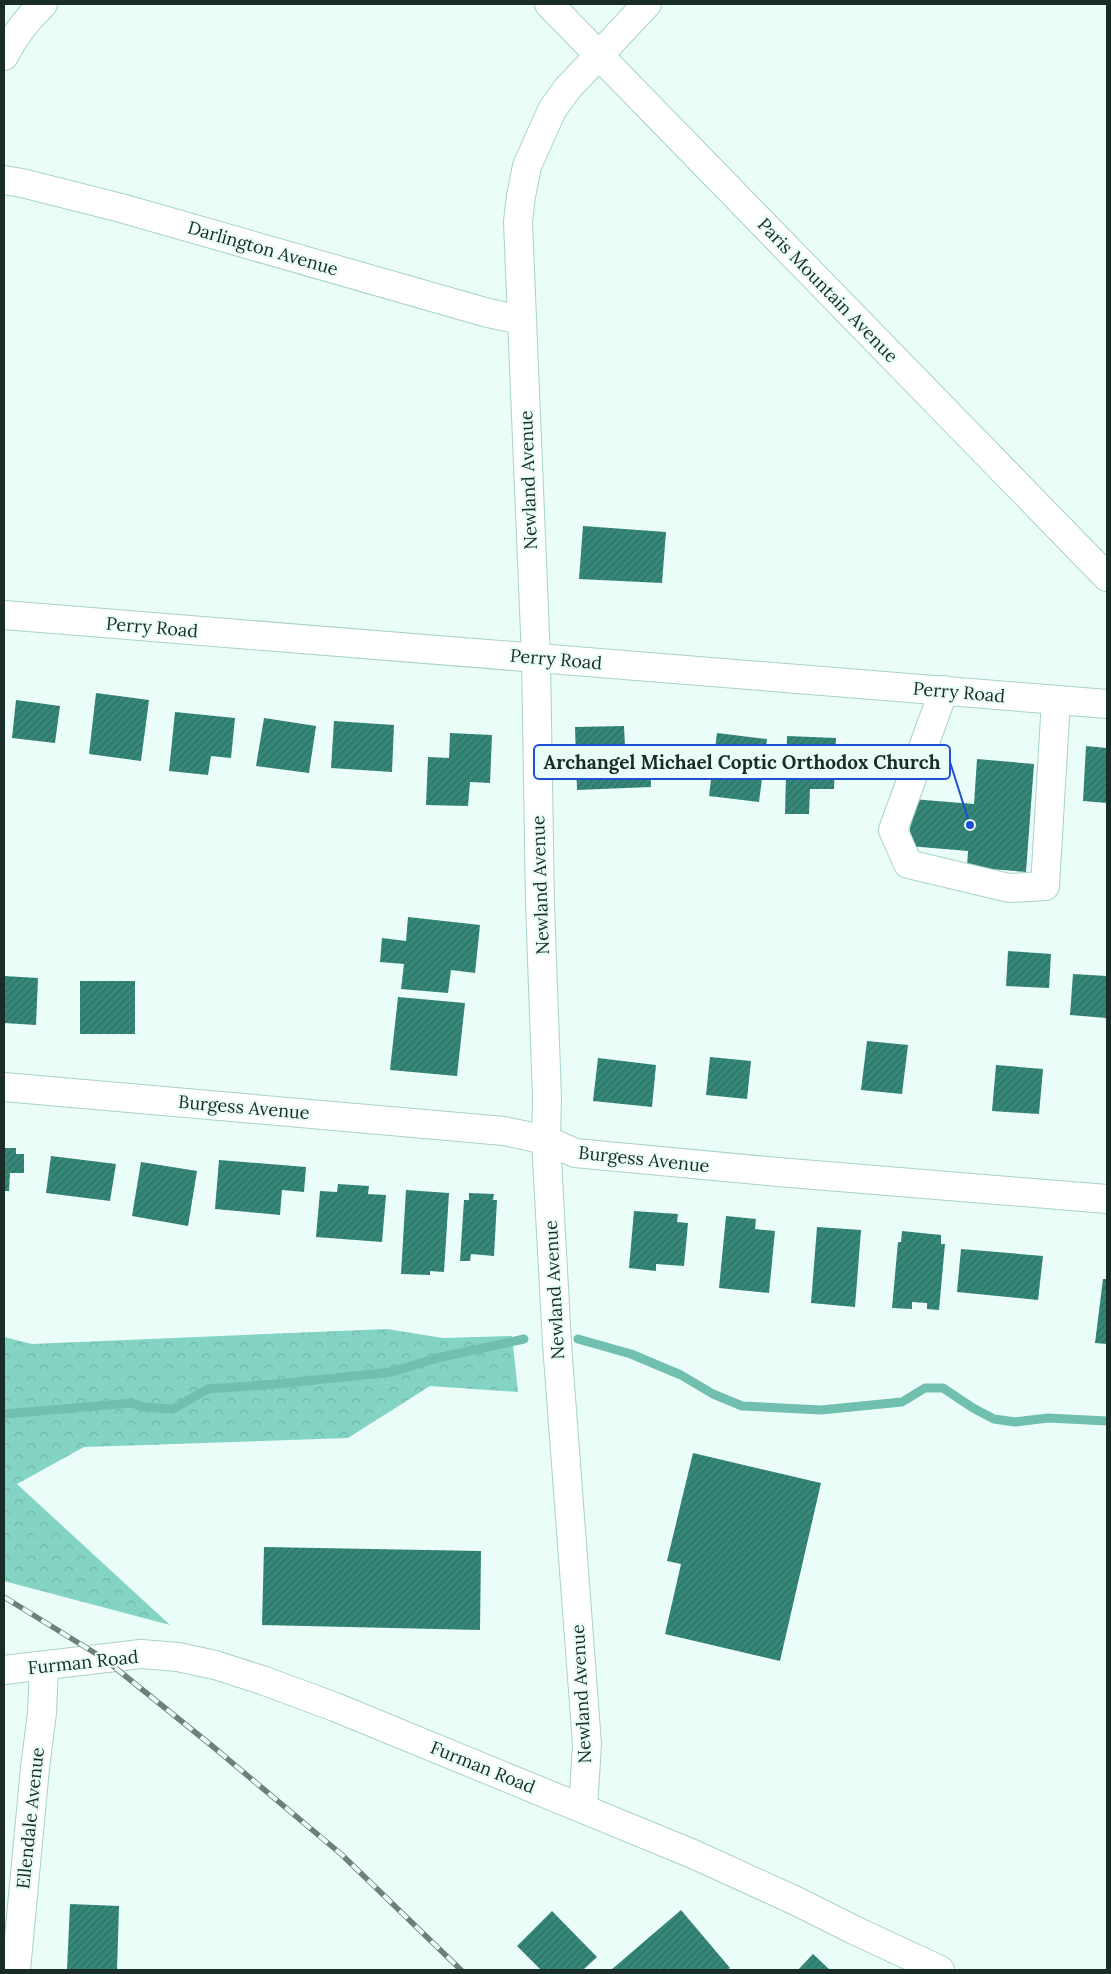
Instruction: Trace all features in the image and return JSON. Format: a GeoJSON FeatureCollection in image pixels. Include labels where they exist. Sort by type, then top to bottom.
{"type":"FeatureCollection","features":[{"type":"Feature","properties":{"kind":"street"},"geometry":{"type":"LineString","coordinates":[[4,56],[14,36],[26,20],[43,4]]}},
{"type":"Feature","properties":{"kind":"street","name":"Paris Mountain Avenue"},"geometry":{"type":"LineString","coordinates":[[549,4],[1107,577]]}},
{"type":"Feature","properties":{"kind":"street","name":"Newland Avenue"},"geometry":{"type":"LineString","coordinates":[[583,1808],[587,1744],[557,1344],[546,1140],[547,1098],[540,904],[536,658],[518,222],[527,166],[552,110],[598,55],[647,4]]}},
{"type":"Feature","properties":{"kind":"street","name":"Darlington Avenue"},"geometry":{"type":"LineString","coordinates":[[4,180],[121,208],[521,320]]}},
{"type":"Feature","properties":{"kind":"street","name":"Perry Road"},"geometry":{"type":"LineString","coordinates":[[4,615],[1107,704]]}},
{"type":"Feature","properties":{"kind":"street"},"geometry":{"type":"LineString","coordinates":[[944,690],[894,830],[908,864],[1009,888],[1045,886],[1056,700]]}},
{"type":"Feature","properties":{"kind":"street","name":"Burgess Avenue"},"geometry":{"type":"LineString","coordinates":[[4,1087],[504,1131],[546,1140],[575,1153],[1107,1199]]}},
{"type":"Feature","properties":{"kind":"street","name":"Furman Road"},"geometry":{"type":"LineString","coordinates":[[4,1670],[44,1667],[141,1654],[178,1657],[215,1665],[262,1680],[335,1707],[710,1862],[940,1970]]}},
{"type":"Feature","properties":{"kind":"street","name":"Ellendale Avenue"},"geometry":{"type":"LineString","coordinates":[[16,1970],[34,1768],[42,1713],[44,1667]]}},
{"type":"Feature","properties":{"kind":"green space"},"geometry":{"type":"Polygon","coordinates":[[[387,1329],[443,1338],[512,1336],[518,1392],[430,1386],[348,1438],[84,1447],[17,1484],[170,1625],[4,1581],[4,1337],[32,1344],[387,1329]]]}},
{"type":"Feature","properties":{"kind":"building"},"geometry":{"type":"Polygon","coordinates":[[[583,526],[666,532],[662,583],[579,579],[583,526]]]}},
{"type":"Feature","properties":{"kind":"building"},"geometry":{"type":"Polygon","coordinates":[[[96,693],[149,700],[141,761],[89,754],[96,693]]]}},
{"type":"Feature","properties":{"kind":"building"},"geometry":{"type":"Polygon","coordinates":[[[16,700],[60,706],[55,743],[12,738],[16,700]]]}},
{"type":"Feature","properties":{"kind":"building"},"geometry":{"type":"Polygon","coordinates":[[[175,712],[235,718],[231,758],[211,756],[208,775],[169,771],[175,712]]]}},
{"type":"Feature","properties":{"kind":"building"},"geometry":{"type":"Polygon","coordinates":[[[264,718],[316,726],[309,773],[256,766],[264,718]]]}},
{"type":"Feature","properties":{"kind":"building"},"geometry":{"type":"Polygon","coordinates":[[[334,721],[394,725],[392,772],[331,768],[334,721]]]}},
{"type":"Feature","properties":{"kind":"building"},"geometry":{"type":"Polygon","coordinates":[[[624,726],[625,746],[650,745],[651,787],[577,790],[575,727],[624,726]]]}},
{"type":"Feature","properties":{"kind":"building"},"geometry":{"type":"Polygon","coordinates":[[[450,733],[492,735],[490,783],[470,782],[468,806],[426,805],[428,757],[449,758],[450,733]]]}},
{"type":"Feature","properties":{"kind":"building"},"geometry":{"type":"Polygon","coordinates":[[[717,733],[767,739],[759,802],[709,796],[717,733]]]}},
{"type":"Feature","properties":{"kind":"building"},"geometry":{"type":"Polygon","coordinates":[[[787,736],[836,738],[834,789],[810,789],[809,814],[785,814],[787,736]]]}},
{"type":"Feature","properties":{"kind":"building"},"geometry":{"type":"Polygon","coordinates":[[[1086,746],[1107,748],[1107,803],[1083,801],[1086,746]]]}},
{"type":"Feature","properties":{"kind":"building"},"geometry":{"type":"Polygon","coordinates":[[[977,759],[1034,764],[1026,872],[967,867],[968,851],[909,846],[912,799],[974,804],[977,759]]]}},
{"type":"Feature","properties":{"kind":"building"},"geometry":{"type":"Polygon","coordinates":[[[408,917],[480,925],[475,973],[451,970],[448,993],[401,989],[404,964],[380,962],[382,938],[406,941],[408,917]]]}},
{"type":"Feature","properties":{"kind":"building"},"geometry":{"type":"Polygon","coordinates":[[[1008,951],[1051,954],[1049,988],[1006,986],[1008,951]]]}},
{"type":"Feature","properties":{"kind":"building"},"geometry":{"type":"Polygon","coordinates":[[[1073,974],[1107,976],[1107,1018],[1070,1015],[1073,974]]]}},
{"type":"Feature","properties":{"kind":"building"},"geometry":{"type":"Polygon","coordinates":[[[4,976],[38,978],[36,1025],[4,1023],[4,976]]]}},
{"type":"Feature","properties":{"kind":"building"},"geometry":{"type":"Polygon","coordinates":[[[80,981],[135,981],[135,1034],[80,1034],[80,981]]]}},
{"type":"Feature","properties":{"kind":"building"},"geometry":{"type":"Polygon","coordinates":[[[398,997],[465,1003],[457,1076],[390,1070],[398,997]]]}},
{"type":"Feature","properties":{"kind":"building"},"geometry":{"type":"Polygon","coordinates":[[[867,1041],[908,1045],[902,1094],[861,1090],[867,1041]]]}},
{"type":"Feature","properties":{"kind":"building"},"geometry":{"type":"Polygon","coordinates":[[[710,1057],[751,1061],[747,1099],[706,1095],[710,1057]]]}},
{"type":"Feature","properties":{"kind":"building"},"geometry":{"type":"Polygon","coordinates":[[[598,1058],[656,1065],[652,1107],[593,1101],[598,1058]]]}},
{"type":"Feature","properties":{"kind":"building"},"geometry":{"type":"Polygon","coordinates":[[[996,1065],[1043,1069],[1039,1114],[992,1111],[996,1065]]]}},
{"type":"Feature","properties":{"kind":"building"},"geometry":{"type":"Polygon","coordinates":[[[4,1148],[16,1148],[16,1154],[24,1154],[24,1173],[10,1173],[9,1191],[4,1191],[4,1148]]]}},
{"type":"Feature","properties":{"kind":"building"},"geometry":{"type":"Polygon","coordinates":[[[51,1156],[116,1164],[110,1201],[46,1193],[51,1156]]]}},
{"type":"Feature","properties":{"kind":"building"},"geometry":{"type":"Polygon","coordinates":[[[219,1160],[306,1167],[304,1192],[282,1190],[280,1215],[215,1209],[219,1160]]]}},
{"type":"Feature","properties":{"kind":"building"},"geometry":{"type":"Polygon","coordinates":[[[141,1162],[197,1171],[188,1226],[132,1216],[141,1162]]]}},
{"type":"Feature","properties":{"kind":"building"},"geometry":{"type":"Polygon","coordinates":[[[338,1184],[369,1186],[368,1194],[386,1195],[382,1242],[316,1237],[320,1191],[337,1192],[338,1184]]]}},
{"type":"Feature","properties":{"kind":"building"},"geometry":{"type":"Polygon","coordinates":[[[406,1190],[449,1193],[444,1272],[430,1271],[430,1275],[401,1274],[406,1190]]]}},
{"type":"Feature","properties":{"kind":"building"},"geometry":{"type":"Polygon","coordinates":[[[469,1193],[494,1194],[493,1200],[497,1200],[494,1256],[471,1254],[470,1261],[460,1261],[464,1200],[469,1200],[469,1193]]]}},
{"type":"Feature","properties":{"kind":"building"},"geometry":{"type":"Polygon","coordinates":[[[634,1211],[678,1214],[677,1222],[688,1223],[684,1266],[656,1264],[656,1271],[629,1268],[634,1211]]]}},
{"type":"Feature","properties":{"kind":"building"},"geometry":{"type":"Polygon","coordinates":[[[726,1216],[756,1219],[755,1229],[775,1231],[769,1293],[719,1288],[726,1216]]]}},
{"type":"Feature","properties":{"kind":"building"},"geometry":{"type":"Polygon","coordinates":[[[817,1227],[861,1230],[855,1307],[811,1303],[817,1227]]]}},
{"type":"Feature","properties":{"kind":"building"},"geometry":{"type":"Polygon","coordinates":[[[902,1231],[941,1235],[941,1244],[945,1244],[939,1310],[927,1309],[927,1303],[912,1302],[912,1309],[892,1308],[898,1242],[901,1242],[902,1231]]]}},
{"type":"Feature","properties":{"kind":"building"},"geometry":{"type":"Polygon","coordinates":[[[961,1249],[1043,1256],[1038,1300],[957,1292],[961,1249]]]}},
{"type":"Feature","properties":{"kind":"building"},"geometry":{"type":"Polygon","coordinates":[[[1103,1279],[1107,1279],[1107,1344],[1095,1343],[1103,1279]]]}},
{"type":"Feature","properties":{"kind":"building"},"geometry":{"type":"Polygon","coordinates":[[[693,1453],[821,1483],[780,1661],[665,1634],[681,1564],[667,1561],[693,1453]]]}},
{"type":"Feature","properties":{"kind":"building"},"geometry":{"type":"Polygon","coordinates":[[[264,1547],[481,1551],[480,1630],[262,1625],[264,1547]]]}},
{"type":"Feature","properties":{"kind":"building"},"geometry":{"type":"Polygon","coordinates":[[[70,1904],[119,1906],[117,1970],[67,1970],[70,1904]]]}},
{"type":"Feature","properties":{"kind":"building"},"geometry":{"type":"Polygon","coordinates":[[[681,1910],[730,1968],[727,1970],[611,1970],[681,1910]]]}},
{"type":"Feature","properties":{"kind":"building"},"geometry":{"type":"Polygon","coordinates":[[[552,1911],[597,1957],[583,1970],[541,1970],[517,1946],[552,1911]]]}},
{"type":"Feature","properties":{"kind":"building"},"geometry":{"type":"Polygon","coordinates":[[[813,1954],[830,1970],[798,1970],[813,1954]]]}},
{"type":"Feature","properties":{"kind":"waterway"},"geometry":{"type":"LineString","coordinates":[[4,1414],[132,1403],[143,1407],[173,1409],[208,1389],[392,1372],[437,1358],[524,1339]]}},
{"type":"Feature","properties":{"kind":"waterway"},"geometry":{"type":"LineString","coordinates":[[578,1339],[631,1354],[681,1375],[713,1394],[742,1406],[821,1410],[902,1402],[925,1388],[943,1388],[973,1408],[994,1419],[1015,1422],[1048,1418],[1107,1421]]}},
{"type":"Feature","properties":{"kind":"railway"},"geometry":{"type":"LineString","coordinates":[[4,1597],[103,1658],[211,1745],[341,1854],[461,1970]]}},
{"type":"Feature","properties":{"kind":"place","name":"Archangel Michael Coptic Orthodox Church"},"geometry":{"type":"Point","coordinates":[970,825]}}]}
